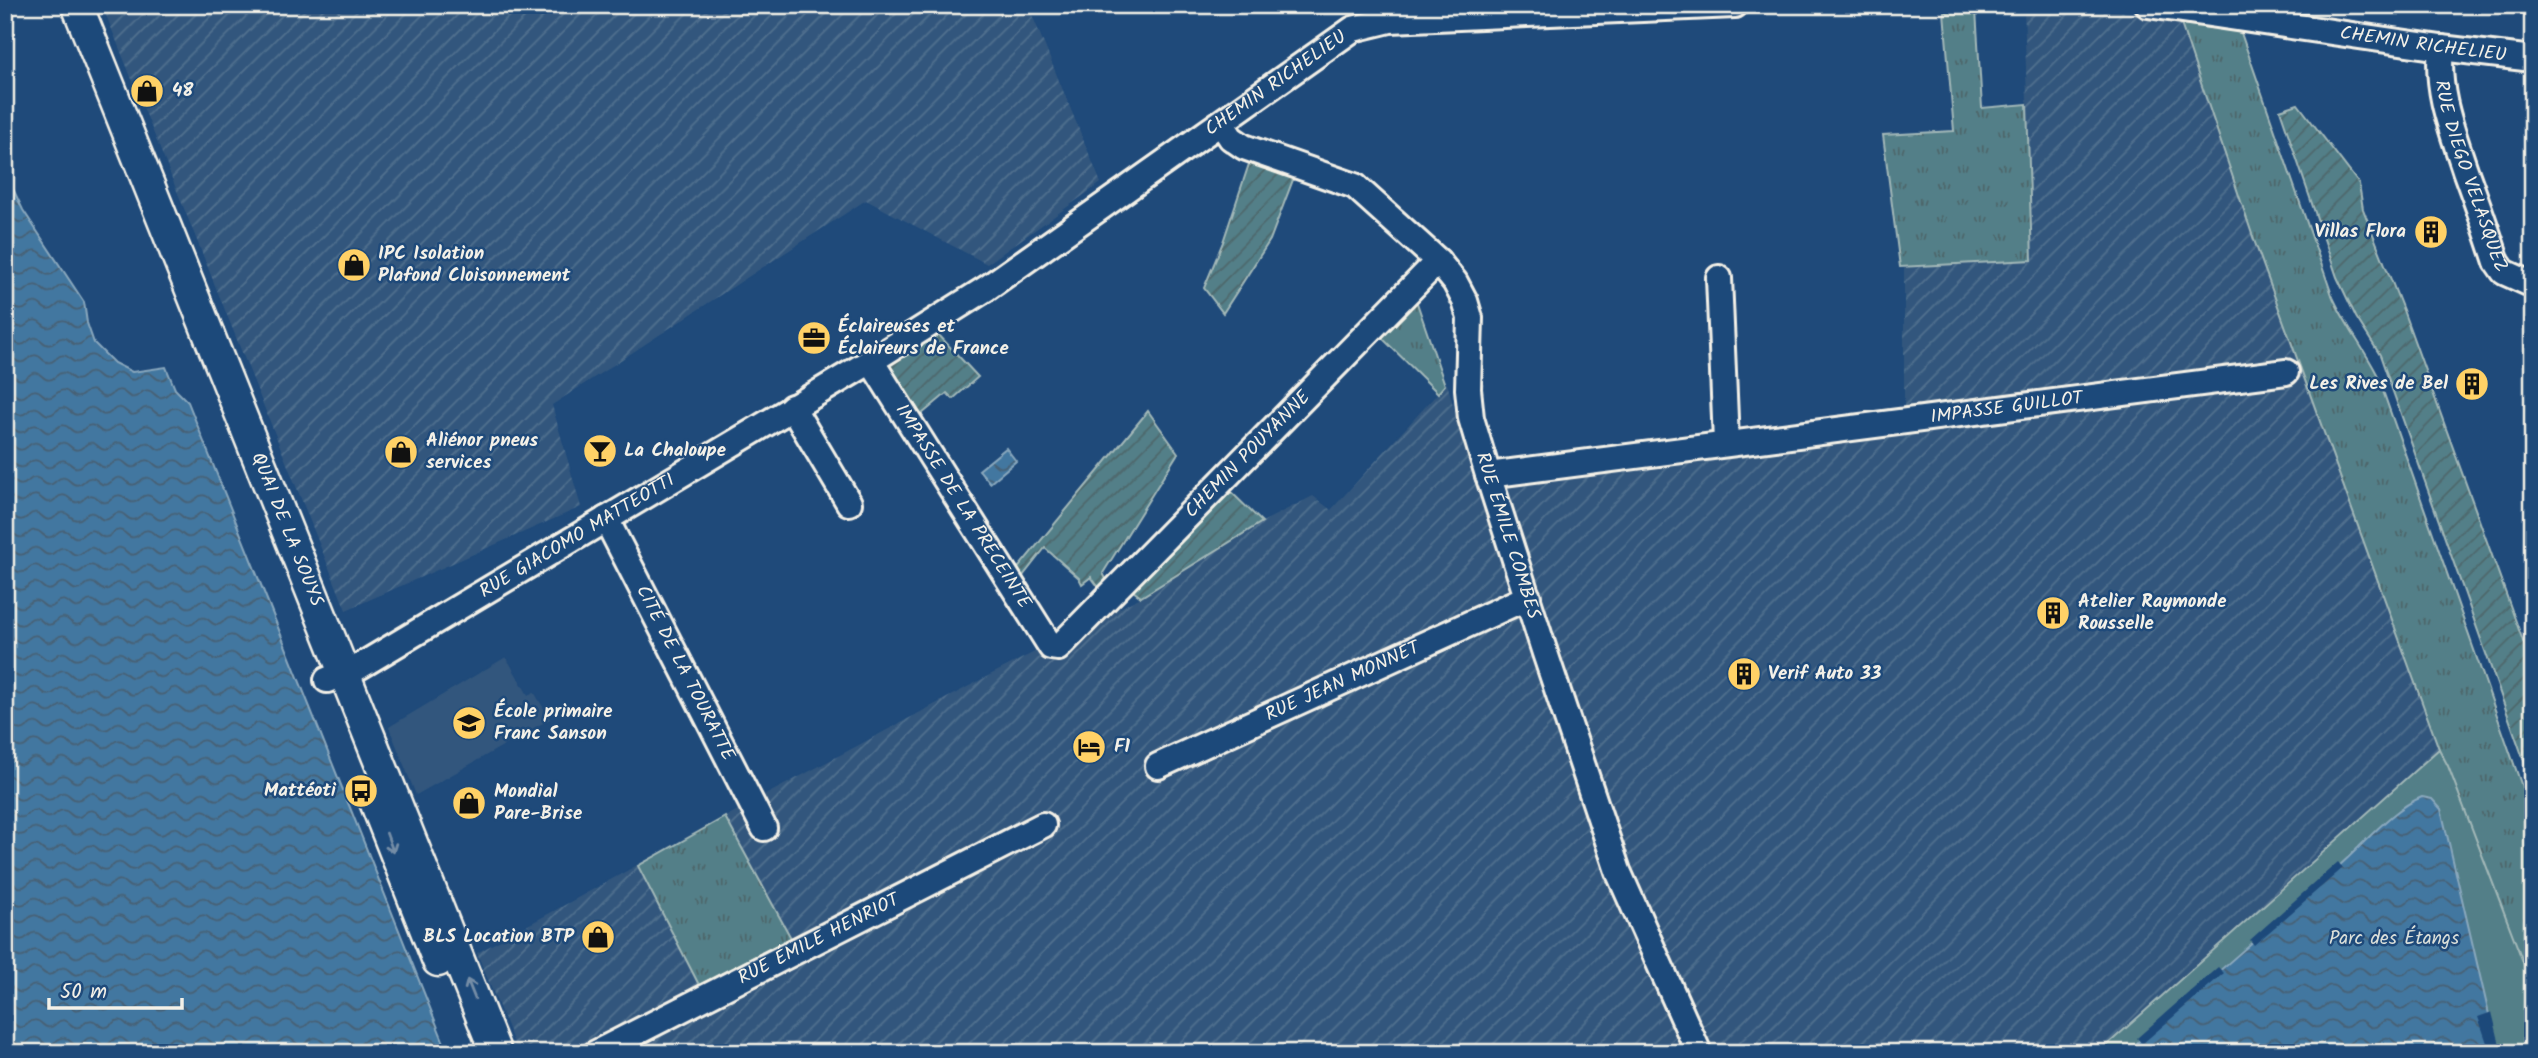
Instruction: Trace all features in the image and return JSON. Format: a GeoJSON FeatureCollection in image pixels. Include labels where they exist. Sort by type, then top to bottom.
{"type":"FeatureCollection","features":[{"type":"Feature","properties":{"kind":"main road","name":"QUAI DE LA SOUYS"},"geometry":{"type":"LineString","coordinates":[[57,5],[496,1053]]}},
{"type":"Feature","properties":{"kind":"main road","name":"QUAI DE LA SOUYS"},"geometry":{"type":"LineString","coordinates":[[77,5],[336,676],[474,1053]]}},
{"type":"Feature","properties":{"kind":"street","name":"CHEMIN RICHELIEU"},"geometry":{"type":"LineString","coordinates":[[986,288],[1353,29],[1390,20],[1735,5]]}},
{"type":"Feature","properties":{"kind":"street","name":"CHEMIN RICHELIEU"},"geometry":{"type":"LineString","coordinates":[[2148,5],[2441,48],[2533,58]]}},
{"type":"Feature","properties":{"kind":"street","name":"RUE DIEGO VELASQUEZ"},"geometry":{"type":"LineString","coordinates":[[2441,48],[2441,86],[2449,122],[2497,262],[2504,272],[2533,285]]}},
{"type":"Feature","properties":{"kind":"street","name":"RUE ÉMILE COMBES"},"geometry":{"type":"LineString","coordinates":[[1221,123],[1231,138],[1244,147],[1355,186],[1438,261],[1455,282],[1465,301],[1470,318],[1468,389],[1471,418],[1488,475],[1618,871],[1699,1053]]}},
{"type":"Feature","properties":{"kind":"street","name":"CHEMIN POUYANNE"},"geometry":{"type":"LineString","coordinates":[[1058,648],[1438,261]]}},
{"type":"Feature","properties":{"kind":"street"},"geometry":{"type":"LineString","coordinates":[[1719,278],[1726,442]]}},
{"type":"Feature","properties":{"kind":"street","name":"RUE GIACOMO MATTEOTTI"},"geometry":{"type":"LineString","coordinates":[[336,676],[871,361],[986,288]]}},
{"type":"Feature","properties":{"kind":"street","name":"IMPASSE DE LA PRÉCEINTE"},"geometry":{"type":"LineString","coordinates":[[871,361],[1051,647],[1058,648]]}},
{"type":"Feature","properties":{"kind":"street","name":"IMPASSE GUILLOT"},"geometry":{"type":"LineString","coordinates":[[1488,475],[1726,442],[2287,372]]}},
{"type":"Feature","properties":{"kind":"street"},"geometry":{"type":"LineString","coordinates":[[792,407],[849,503]]}},
{"type":"Feature","properties":{"kind":"street","name":"CITÉ DE LA TOURATTE"},"geometry":{"type":"LineString","coordinates":[[606,519],[764,828]]}},
{"type":"Feature","properties":{"kind":"street","name":"RUE JEAN MONNET"},"geometry":{"type":"LineString","coordinates":[[1158,766],[1528,597]]}},
{"type":"Feature","properties":{"kind":"street","name":"RUE ÉMILE HENRIOT"},"geometry":{"type":"LineString","coordinates":[[596,1053],[1043,825]]}},
{"type":"Feature","properties":{"kind":"shaded area"},"geometry":{"type":"Polygon","coordinates":[[[102,5],[1028,5],[1101,183],[987,264],[866,200],[552,405],[581,507],[346,610],[102,5]]]}},
{"type":"Feature","properties":{"kind":"shaded area"},"geometry":{"type":"Polygon","coordinates":[[[2024,5],[2088,5],[2181,23],[2254,240],[2439,749],[2098,1053],[518,1053],[477,953],[756,800],[1141,597],[1262,522],[1313,496],[1331,510],[1447,383],[1475,484],[1904,430],[1904,267],[2032,259],[2024,5]]]}},
{"type":"Feature","properties":{"kind":"shaded area","name":"École primaire Franc Sanson"},"geometry":{"type":"Polygon","coordinates":[[[506,657],[528,695],[534,692],[550,719],[416,795],[389,727],[506,657]]]}},
{"type":"Feature","properties":{"kind":"green space"},"geometry":{"type":"Polygon","coordinates":[[[1976,10],[1982,108],[2027,104],[2032,260],[1900,267],[1883,135],[1954,131],[1944,12],[1976,10]]]}},
{"type":"Feature","properties":{"kind":"green space"},"geometry":{"type":"Polygon","coordinates":[[[2181,24],[2230,29],[2241,33],[2332,295],[2377,374],[2533,818],[2533,1028],[2412,774],[2439,749],[2254,240],[2181,24]]]}},
{"type":"Feature","properties":{"kind":"green space"},"geometry":{"type":"Polygon","coordinates":[[[2298,104],[2359,184],[2363,209],[2403,310],[2527,652],[2533,670],[2533,786],[2380,355],[2356,317],[2337,277],[2280,110],[2298,104]]]}},
{"type":"Feature","properties":{"kind":"green space"},"geometry":{"type":"Polygon","coordinates":[[[1250,161],[1294,177],[1270,240],[1223,313],[1204,288],[1223,242],[1250,161]]]}},
{"type":"Feature","properties":{"kind":"green space"},"geometry":{"type":"Polygon","coordinates":[[[1414,294],[1445,385],[1438,393],[1377,333],[1414,294]]]}},
{"type":"Feature","properties":{"kind":"green space"},"geometry":{"type":"Polygon","coordinates":[[[937,333],[978,377],[953,399],[947,393],[916,419],[884,369],[937,333]]]}},
{"type":"Feature","properties":{"kind":"green space"},"geometry":{"type":"Polygon","coordinates":[[[1148,411],[1178,453],[1103,573],[1107,581],[1100,589],[1091,577],[1082,584],[1079,578],[1045,548],[1019,581],[1014,573],[1148,411]]]}},
{"type":"Feature","properties":{"kind":"green space"},"geometry":{"type":"Polygon","coordinates":[[[1228,489],[1262,522],[1141,597],[1129,588],[1228,489]]]}},
{"type":"Feature","properties":{"kind":"green space","name":"Parc des Étangs"},"geometry":{"type":"Polygon","coordinates":[[[2439,749],[2448,766],[2533,988],[2533,1053],[2098,1053],[2439,749]]]}},
{"type":"Feature","properties":{"kind":"green space"},"geometry":{"type":"Polygon","coordinates":[[[725,817],[791,938],[699,985],[638,866],[725,817]]]}},
{"type":"Feature","properties":{"kind":"water"},"geometry":{"type":"Polygon","coordinates":[[[5,172],[23,210],[84,302],[94,343],[114,363],[132,372],[166,367],[175,389],[188,402],[448,1053],[5,1053],[5,172]]]}},
{"type":"Feature","properties":{"kind":"water"},"geometry":{"type":"Polygon","coordinates":[[[1006,448],[1016,461],[990,483],[979,470],[1006,448]]]}},
{"type":"Feature","properties":{"kind":"water","name":"Parc des Étangs"},"geometry":{"type":"Polygon","coordinates":[[[2422,797],[2432,799],[2441,809],[2498,1053],[2131,1053],[2138,1042],[2400,809],[2422,797]]]}},
{"type":"Feature","properties":{"kind":"pier"},"geometry":{"type":"Polygon","coordinates":[[[2338,862],[2343,868],[2254,945],[2250,940],[2338,862]]]}},
{"type":"Feature","properties":{"kind":"pier"},"geometry":{"type":"Polygon","coordinates":[[[2218,967],[2224,973],[2142,1044],[2137,1038],[2218,967]]]}},
{"type":"Feature","properties":{"kind":"pier"},"geometry":{"type":"Polygon","coordinates":[[[2492,1012],[2502,1053],[2477,1053],[2475,1048],[2487,1043],[2478,1017],[2492,1012]]]}},
{"type":"Feature","properties":{"kind":"place","name":"48"},"geometry":{"type":"Point","coordinates":[147,91]}},
{"type":"Feature","properties":{"kind":"place","name":"Villas Flora"},"geometry":{"type":"Point","coordinates":[2431,232]}},
{"type":"Feature","properties":{"kind":"place","name":"IPC Isolation Plafond Cloisonnement"},"geometry":{"type":"Point","coordinates":[354,265]}},
{"type":"Feature","properties":{"kind":"place","name":"Éclaireuses et Éclaireurs de France"},"geometry":{"type":"Point","coordinates":[814,338]}},
{"type":"Feature","properties":{"kind":"place","name":"Les Rives de Bel"},"geometry":{"type":"Point","coordinates":[2472,384]}},
{"type":"Feature","properties":{"kind":"place","name":"La Chaloupe"},"geometry":{"type":"Point","coordinates":[600,451]}},
{"type":"Feature","properties":{"kind":"place","name":"Aliénor pneus services"},"geometry":{"type":"Point","coordinates":[401,452]}},
{"type":"Feature","properties":{"kind":"place","name":"Atelier Raymonde Rousselle"},"geometry":{"type":"Point","coordinates":[2053,613]}},
{"type":"Feature","properties":{"kind":"place","name":"Verif Auto 33"},"geometry":{"type":"Point","coordinates":[1744,674]}},
{"type":"Feature","properties":{"kind":"place","name":"École primaire Franc Sanson"},"geometry":{"type":"Point","coordinates":[469,723]}},
{"type":"Feature","properties":{"kind":"place","name":"F1"},"geometry":{"type":"Point","coordinates":[1089,747]}},
{"type":"Feature","properties":{"kind":"place","name":"Mattéoti"},"geometry":{"type":"Point","coordinates":[361,791]}},
{"type":"Feature","properties":{"kind":"place","name":"Mondial Pare-Brise"},"geometry":{"type":"Point","coordinates":[469,803]}},
{"type":"Feature","properties":{"kind":"place","name":"BLS Location BTP"},"geometry":{"type":"Point","coordinates":[598,937]}}]}
